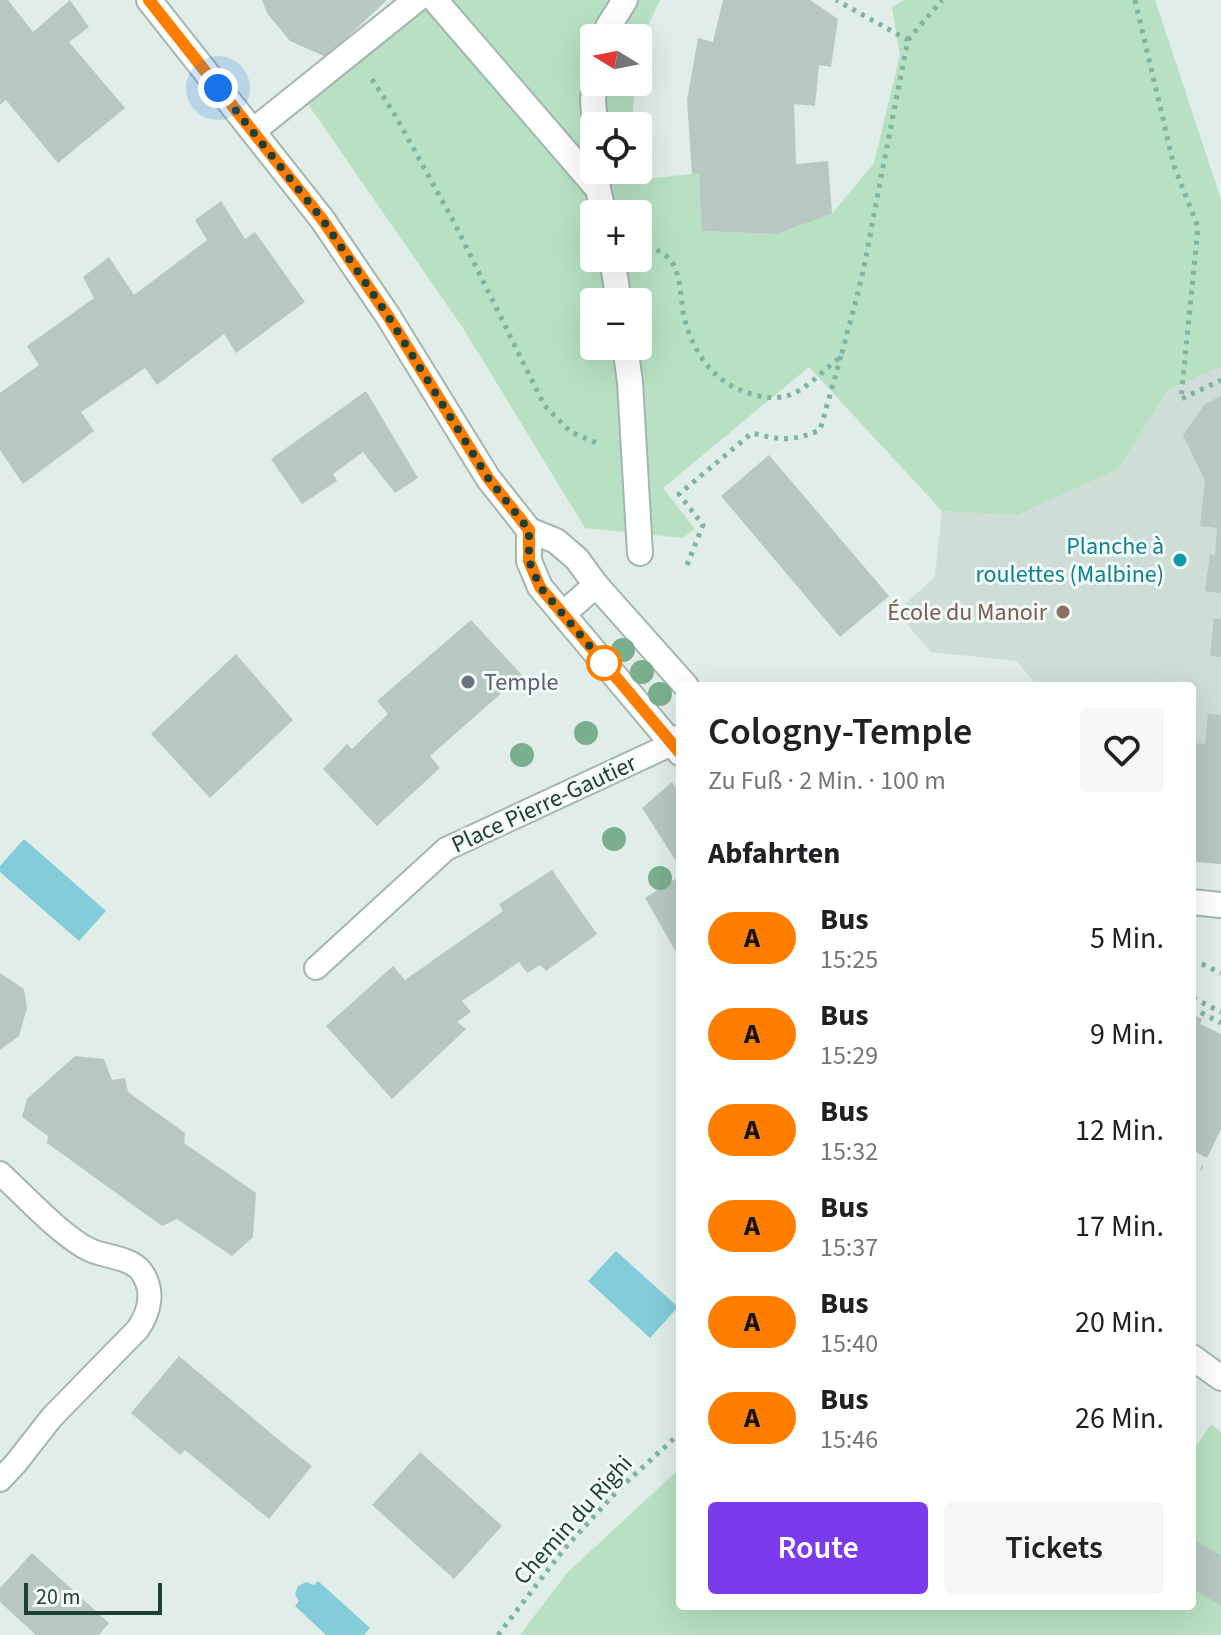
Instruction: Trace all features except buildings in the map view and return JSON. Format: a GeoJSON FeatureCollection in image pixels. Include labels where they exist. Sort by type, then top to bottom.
{"type":"FeatureCollection","features":[{"type":"Feature","properties":{"kind":"street"},"geometry":{"type":"LineString","coordinates":[[149,0],[331,231],[388,316],[488,478],[529,530],[556,541],[577,559],[596,585],[682,682]]}},
{"type":"Feature","properties":{"kind":"street"},"geometry":{"type":"LineString","coordinates":[[253,131],[416,0]]}},
{"type":"Feature","properties":{"kind":"street"},"geometry":{"type":"LineString","coordinates":[[435,0],[580,160]]}},
{"type":"Feature","properties":{"kind":"street"},"geometry":{"type":"LineString","coordinates":[[610,24],[625,0]]}},
{"type":"Feature","properties":{"kind":"street"},"geometry":{"type":"LineString","coordinates":[[627,360],[640,553]]}},
{"type":"Feature","properties":{"kind":"street"},"geometry":{"type":"LineString","coordinates":[[529,530],[529,561],[540,587],[676,744]]}},
{"type":"Feature","properties":{"kind":"street"},"geometry":{"type":"LineString","coordinates":[[563,614],[596,585]]}},
{"type":"Feature","properties":{"kind":"street"},"geometry":{"type":"LineString","coordinates":[[1196,902],[1221,905]]}},
{"type":"Feature","properties":{"kind":"street"},"geometry":{"type":"LineString","coordinates":[[1196,1360],[1221,1378]]}},
{"type":"Feature","properties":{"kind":"lane","name":"Place Pierre-Gautier"},"geometry":{"type":"LineString","coordinates":[[316,968],[446,849],[676,745]]}},
{"type":"Feature","properties":{"kind":"lane"},"geometry":{"type":"LineString","coordinates":[[0,1173],[65,1233],[87,1249],[136,1266],[147,1281],[150,1294],[145,1319],[138,1329],[52,1417],[0,1480]]}},
{"type":"Feature","properties":{"kind":"path"},"geometry":{"type":"LineString","coordinates":[[836,0],[908,40]]}},
{"type":"Feature","properties":{"kind":"path"},"geometry":{"type":"LineString","coordinates":[[687,565],[703,525],[679,494],[752,433],[778,439],[801,438],[820,430],[858,296],[908,40],[942,0]]}},
{"type":"Feature","properties":{"kind":"path"},"geometry":{"type":"LineString","coordinates":[[1135,0],[1174,166],[1198,227],[1181,399],[1221,380]]}},
{"type":"Feature","properties":{"kind":"path"},"geometry":{"type":"LineString","coordinates":[[354,51],[395,115],[455,224],[544,405],[571,432],[635,457]]}},
{"type":"Feature","properties":{"kind":"path"},"geometry":{"type":"LineString","coordinates":[[652,248],[661,250],[676,271],[684,318],[699,356],[725,382],[742,392],[783,398],[808,386],[841,355]]}},
{"type":"Feature","properties":{"kind":"path"},"geometry":{"type":"LineString","coordinates":[[1196,963],[1221,973]]}},
{"type":"Feature","properties":{"kind":"path"},"geometry":{"type":"LineString","coordinates":[[1196,1000],[1221,1012]]}},
{"type":"Feature","properties":{"kind":"path"},"geometry":{"type":"LineString","coordinates":[[1196,1010],[1221,1023]]}},
{"type":"Feature","properties":{"kind":"path"},"geometry":{"type":"LineString","coordinates":[[1196,1166],[1202,1168]]}},
{"type":"Feature","properties":{"kind":"path","name":"Chemin du Righi"},"geometry":{"type":"LineString","coordinates":[[498,1635],[564,1549],[619,1489],[676,1437]]}},
{"type":"Feature","properties":{"kind":"shaded area","name":"École du Manoir"},"geometry":{"type":"Polygon","coordinates":[[[1221,367],[1221,864],[1196,860],[1196,682],[1034,682],[1017,661],[931,652],[900,616],[909,608],[905,604],[935,577],[942,511],[1018,515],[1118,469],[1169,389],[1221,367]]]}},
{"type":"Feature","properties":{"kind":"green space"},"geometry":{"type":"Polygon","coordinates":[[[416,0],[660,0],[649,24],[580,24],[580,96],[634,96],[633,112],[580,112],[580,184],[652,184],[652,178],[699,173],[703,231],[776,234],[832,214],[874,163],[900,55],[892,7],[904,0],[1155,0],[1221,199],[1221,367],[1169,389],[1118,469],[1018,515],[942,511],[809,367],[663,488],[695,529],[683,538],[585,528],[463,328],[301,94],[416,0]]]}},
{"type":"Feature","properties":{"kind":"green space"},"geometry":{"type":"Polygon","coordinates":[[[1211,1424],[1221,1432],[1221,1635],[520,1635],[567,1573],[676,1472],[676,1610],[1196,1610],[1196,1446],[1211,1424]]]}},
{"type":"Feature","properties":{"kind":"water"},"geometry":{"type":"Polygon","coordinates":[[[24,839],[106,911],[79,941],[0,872],[0,866],[24,839]]]}},
{"type":"Feature","properties":{"kind":"water"},"geometry":{"type":"Polygon","coordinates":[[[616,1251],[676,1305],[676,1309],[650,1338],[588,1281],[616,1251]]]}},
{"type":"Feature","properties":{"kind":"water"},"geometry":{"type":"Polygon","coordinates":[[[318,1581],[370,1628],[364,1635],[326,1635],[295,1606],[299,1601],[295,1594],[298,1586],[306,1582],[314,1585],[318,1581]]]}},
{"type":"Feature","properties":{"kind":"bus line","name":"A"},"geometry":{"type":"LineString","coordinates":[[149,0],[322,219],[388,316],[488,478],[529,530],[529,561],[540,587],[676,748]]}},
{"type":"Feature","properties":{"kind":"place","name":"Planche à roulettes (Malbine)"},"geometry":{"type":"Point","coordinates":[1180,560]}},
{"type":"Feature","properties":{"kind":"place","name":"École du Manoir"},"geometry":{"type":"Point","coordinates":[1063,612]}},
{"type":"Feature","properties":{"kind":"place","name":"Temple"},"geometry":{"type":"Point","coordinates":[468,682]}},
{"type":"Feature","properties":{"kind":"route"},"geometry":{"type":"LineString","coordinates":[[218,88],[322,219],[388,316],[488,478],[529,530],[529,561],[540,587],[604,663]]}}]}
